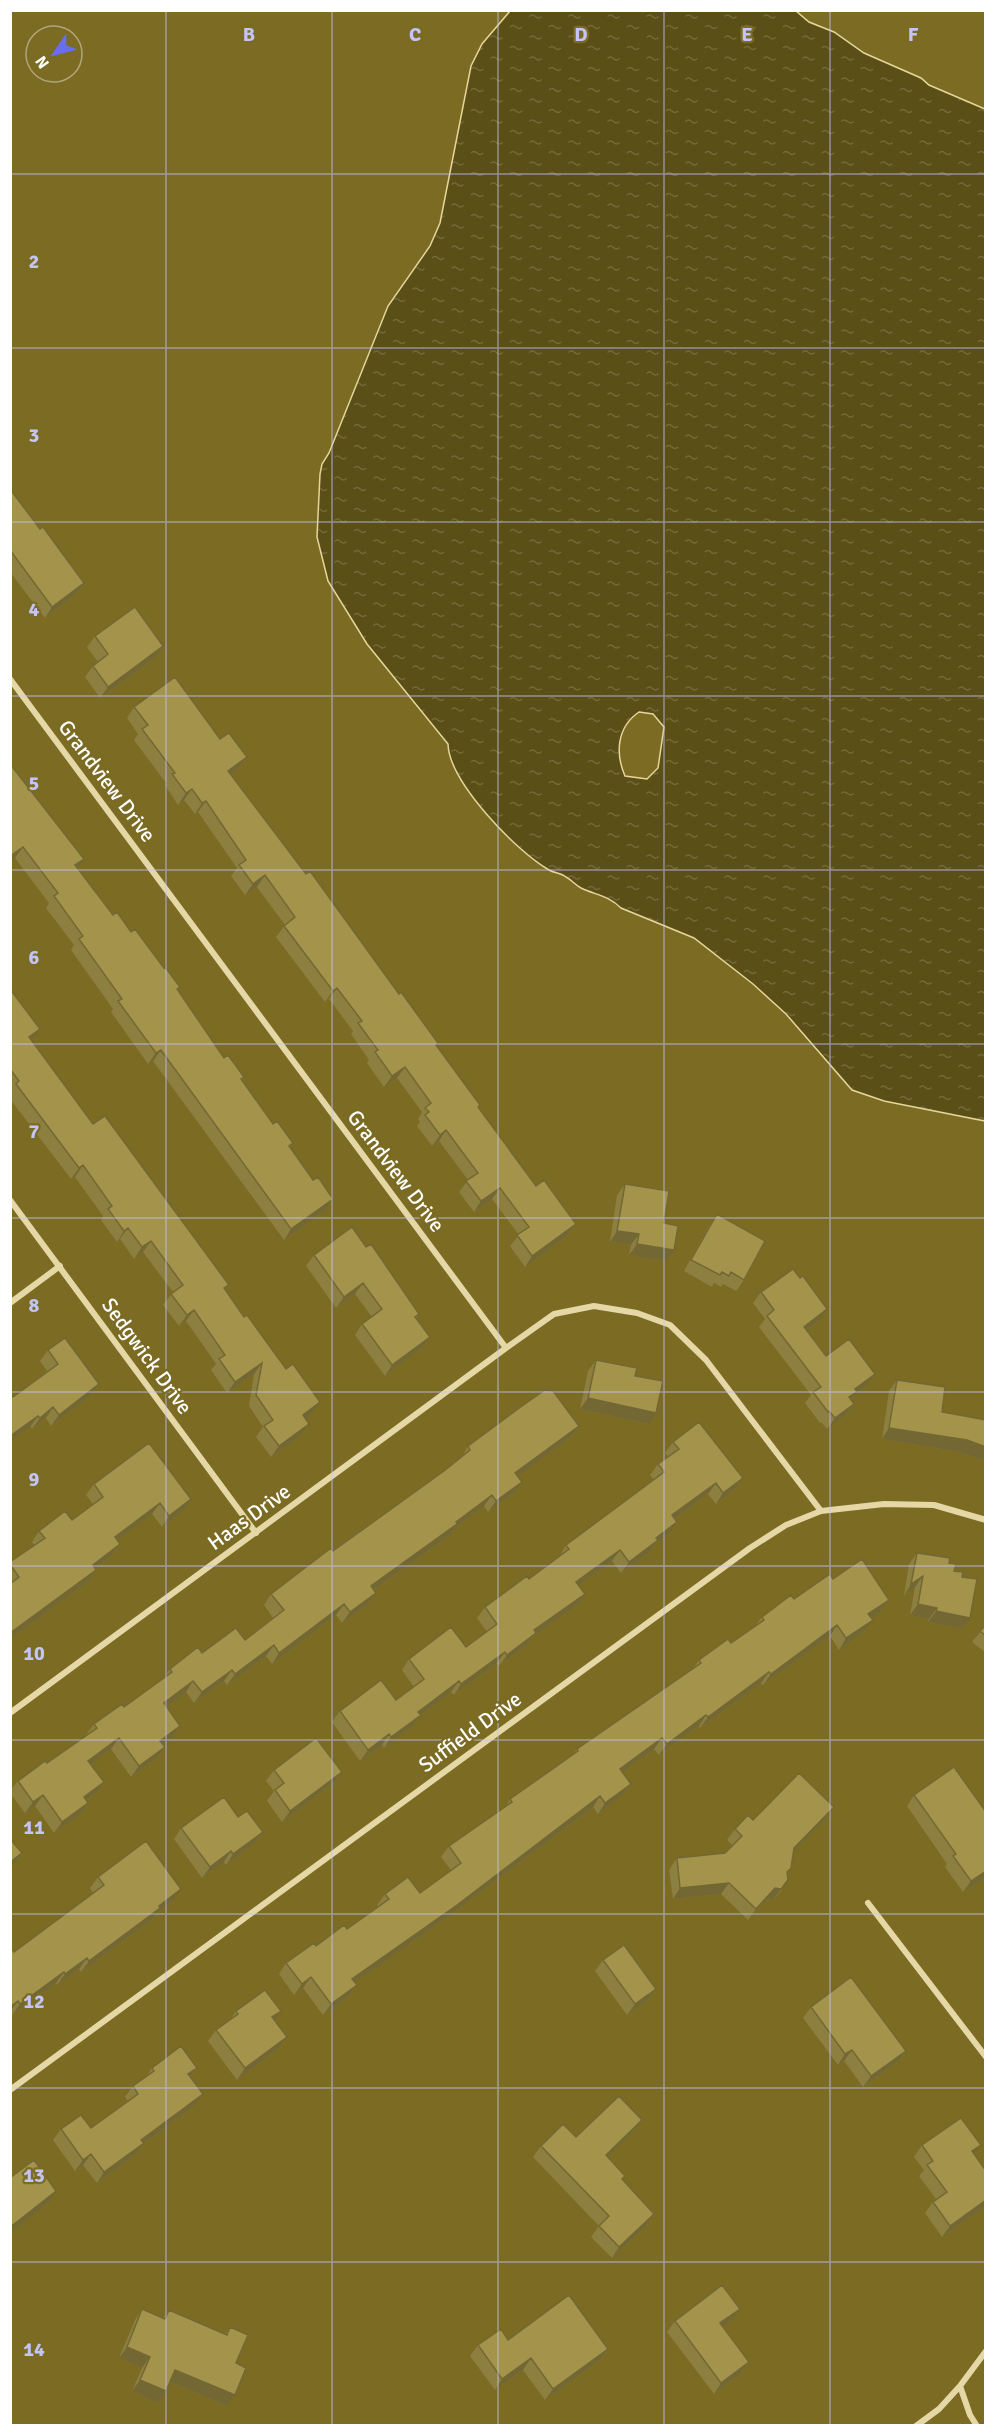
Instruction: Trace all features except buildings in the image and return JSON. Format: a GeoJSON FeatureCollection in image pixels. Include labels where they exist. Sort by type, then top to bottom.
{"type":"FeatureCollection","features":[{"type":"Feature","properties":{"kind":"street","name":"Grandview Drive"},"geometry":{"type":"LineString","coordinates":[[10,679],[506,1348]]}},
{"type":"Feature","properties":{"kind":"street","name":"Sedgwick Drive"},"geometry":{"type":"LineString","coordinates":[[10,1200],[256,1533]]}},
{"type":"Feature","properties":{"kind":"street"},"geometry":{"type":"LineString","coordinates":[[10,1303],[60,1266]]}},
{"type":"Feature","properties":{"kind":"street"},"geometry":{"type":"LineString","coordinates":[[506,1348],[554,1314],[594,1306],[637,1313],[670,1325],[706,1360],[821,1511]]}},
{"type":"Feature","properties":{"kind":"street","name":"Haas Drive"},"geometry":{"type":"LineString","coordinates":[[10,1713],[506,1348]]}},
{"type":"Feature","properties":{"kind":"street","name":"Suffield Drive"},"geometry":{"type":"LineString","coordinates":[[10,2090],[750,1548],[786,1525],[821,1511],[884,1504],[934,1505],[986,1520]]}},
{"type":"Feature","properties":{"kind":"street"},"geometry":{"type":"LineString","coordinates":[[868,1903],[986,2057]]}},
{"type":"Feature","properties":{"kind":"street"},"geometry":{"type":"LineString","coordinates":[[916,2426],[939,2409],[960,2386],[986,2351]]}},
{"type":"Feature","properties":{"kind":"street"},"geometry":{"type":"LineString","coordinates":[[960,2386],[976,2426]]}},
{"type":"Feature","properties":{"kind":"water"},"geometry":{"type":"Polygon","coordinates":[[[510,11],[796,11],[809,22],[834,32],[864,53],[985,109],[985,1121],[884,1101],[852,1090],[786,1014],[753,984],[694,938],[621,908],[602,896],[581,888],[564,876],[549,870],[520,848],[472,796],[451,760],[448,744],[367,644],[328,581],[317,537],[322,464],[329,453],[388,306],[430,246],[440,223],[471,66],[482,44],[510,11]],[[639,712],[626,725],[622,733],[619,750],[625,776],[647,779],[658,768],[664,727],[653,714],[639,712]]]}}]}
